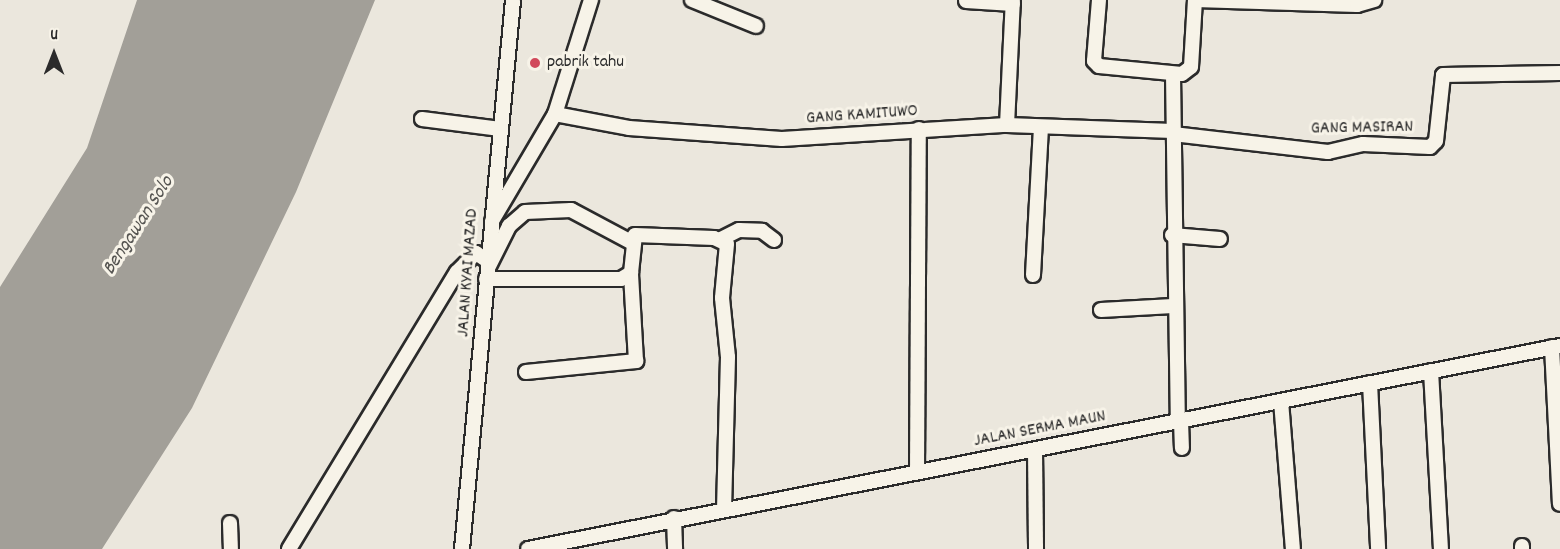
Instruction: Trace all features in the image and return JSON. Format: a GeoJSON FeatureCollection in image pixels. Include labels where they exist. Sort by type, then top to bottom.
{"type":"FeatureCollection","features":[{"type":"Feature","properties":{"kind":"street","name":"JALAN KYAI MAZAD"},"geometry":{"type":"LineString","coordinates":[[462,549],[489,227],[513,0]]}},
{"type":"Feature","properties":{"kind":"street"},"geometry":{"type":"LineString","coordinates":[[489,227],[555,114],[591,0]]}},
{"type":"Feature","properties":{"kind":"street"},"geometry":{"type":"LineString","coordinates":[[692,0],[756,26]]}},
{"type":"Feature","properties":{"kind":"street"},"geometry":{"type":"LineString","coordinates":[[1099,0],[1094,60],[1099,66],[1173,74],[1187,74],[1191,67],[1195,0],[1358,5],[1374,0]]}},
{"type":"Feature","properties":{"kind":"street"},"geometry":{"type":"LineString","coordinates":[[966,1],[1013,2],[1007,125]]}},
{"type":"Feature","properties":{"kind":"street","name":"GANG MASIRAN"},"geometry":{"type":"LineString","coordinates":[[1173,133],[1328,152],[1363,144],[1430,147],[1436,141],[1443,75],[1560,73]]}},
{"type":"Feature","properties":{"kind":"street"},"geometry":{"type":"LineString","coordinates":[[1173,74],[1173,306],[1182,448]]}},
{"type":"Feature","properties":{"kind":"street","name":"GANG KAMITUWO"},"geometry":{"type":"LineString","coordinates":[[555,114],[629,128],[771,139],[1007,125],[1041,129],[1173,133]]}},
{"type":"Feature","properties":{"kind":"street"},"geometry":{"type":"LineString","coordinates":[[422,119],[500,129]]}},
{"type":"Feature","properties":{"kind":"street"},"geometry":{"type":"LineString","coordinates":[[917,472],[919,129]]}},
{"type":"Feature","properties":{"kind":"street"},"geometry":{"type":"LineString","coordinates":[[1033,275],[1041,129]]}},
{"type":"Feature","properties":{"kind":"street"},"geometry":{"type":"LineString","coordinates":[[486,270],[509,226],[525,212],[571,210],[631,242]]}},
{"type":"Feature","properties":{"kind":"street"},"geometry":{"type":"LineString","coordinates":[[631,242],[645,234],[721,238],[739,231],[762,231],[774,240]]}},
{"type":"Feature","properties":{"kind":"street"},"geometry":{"type":"LineString","coordinates":[[1173,235],[1220,239]]}},
{"type":"Feature","properties":{"kind":"street"},"geometry":{"type":"LineString","coordinates":[[721,238],[727,244],[722,298],[728,357],[724,508]]}},
{"type":"Feature","properties":{"kind":"street"},"geometry":{"type":"LineString","coordinates":[[526,372],[636,361],[631,242]]}},
{"type":"Feature","properties":{"kind":"street"},"geometry":{"type":"LineString","coordinates":[[289,549],[458,272],[476,253],[486,270]]}},
{"type":"Feature","properties":{"kind":"street"},"geometry":{"type":"LineString","coordinates":[[486,270],[611,279],[631,273]]}},
{"type":"Feature","properties":{"kind":"street"},"geometry":{"type":"LineString","coordinates":[[1101,310],[1173,306]]}},
{"type":"Feature","properties":{"kind":"street"},"geometry":{"type":"LineString","coordinates":[[1556,347],[1560,504]]}},
{"type":"Feature","properties":{"kind":"street","name":"JALAN SERMA MAUN"},"geometry":{"type":"LineString","coordinates":[[528,549],[724,508],[1035,450],[1556,347]]}},
{"type":"Feature","properties":{"kind":"street"},"geometry":{"type":"LineString","coordinates":[[1431,371],[1441,549]]}},
{"type":"Feature","properties":{"kind":"street"},"geometry":{"type":"LineString","coordinates":[[1370,383],[1378,549]]}},
{"type":"Feature","properties":{"kind":"street"},"geometry":{"type":"LineString","coordinates":[[1281,401],[1293,549]]}},
{"type":"Feature","properties":{"kind":"street"},"geometry":{"type":"LineString","coordinates":[[1035,450],[1036,549]]}},
{"type":"Feature","properties":{"kind":"street"},"geometry":{"type":"LineString","coordinates":[[674,518],[675,549]]}},
{"type":"Feature","properties":{"kind":"street"},"geometry":{"type":"LineString","coordinates":[[230,523],[231,549]]}},
{"type":"Feature","properties":{"kind":"water","name":"Bengawan Solo"},"geometry":{"type":"Polygon","coordinates":[[[137,0],[375,0],[296,192],[192,408],[102,549],[0,549],[0,287],[87,148],[137,0]]]}},
{"type":"Feature","properties":{"kind":"place","name":"pabrik tahu"},"geometry":{"type":"Point","coordinates":[535,63]}}]}
